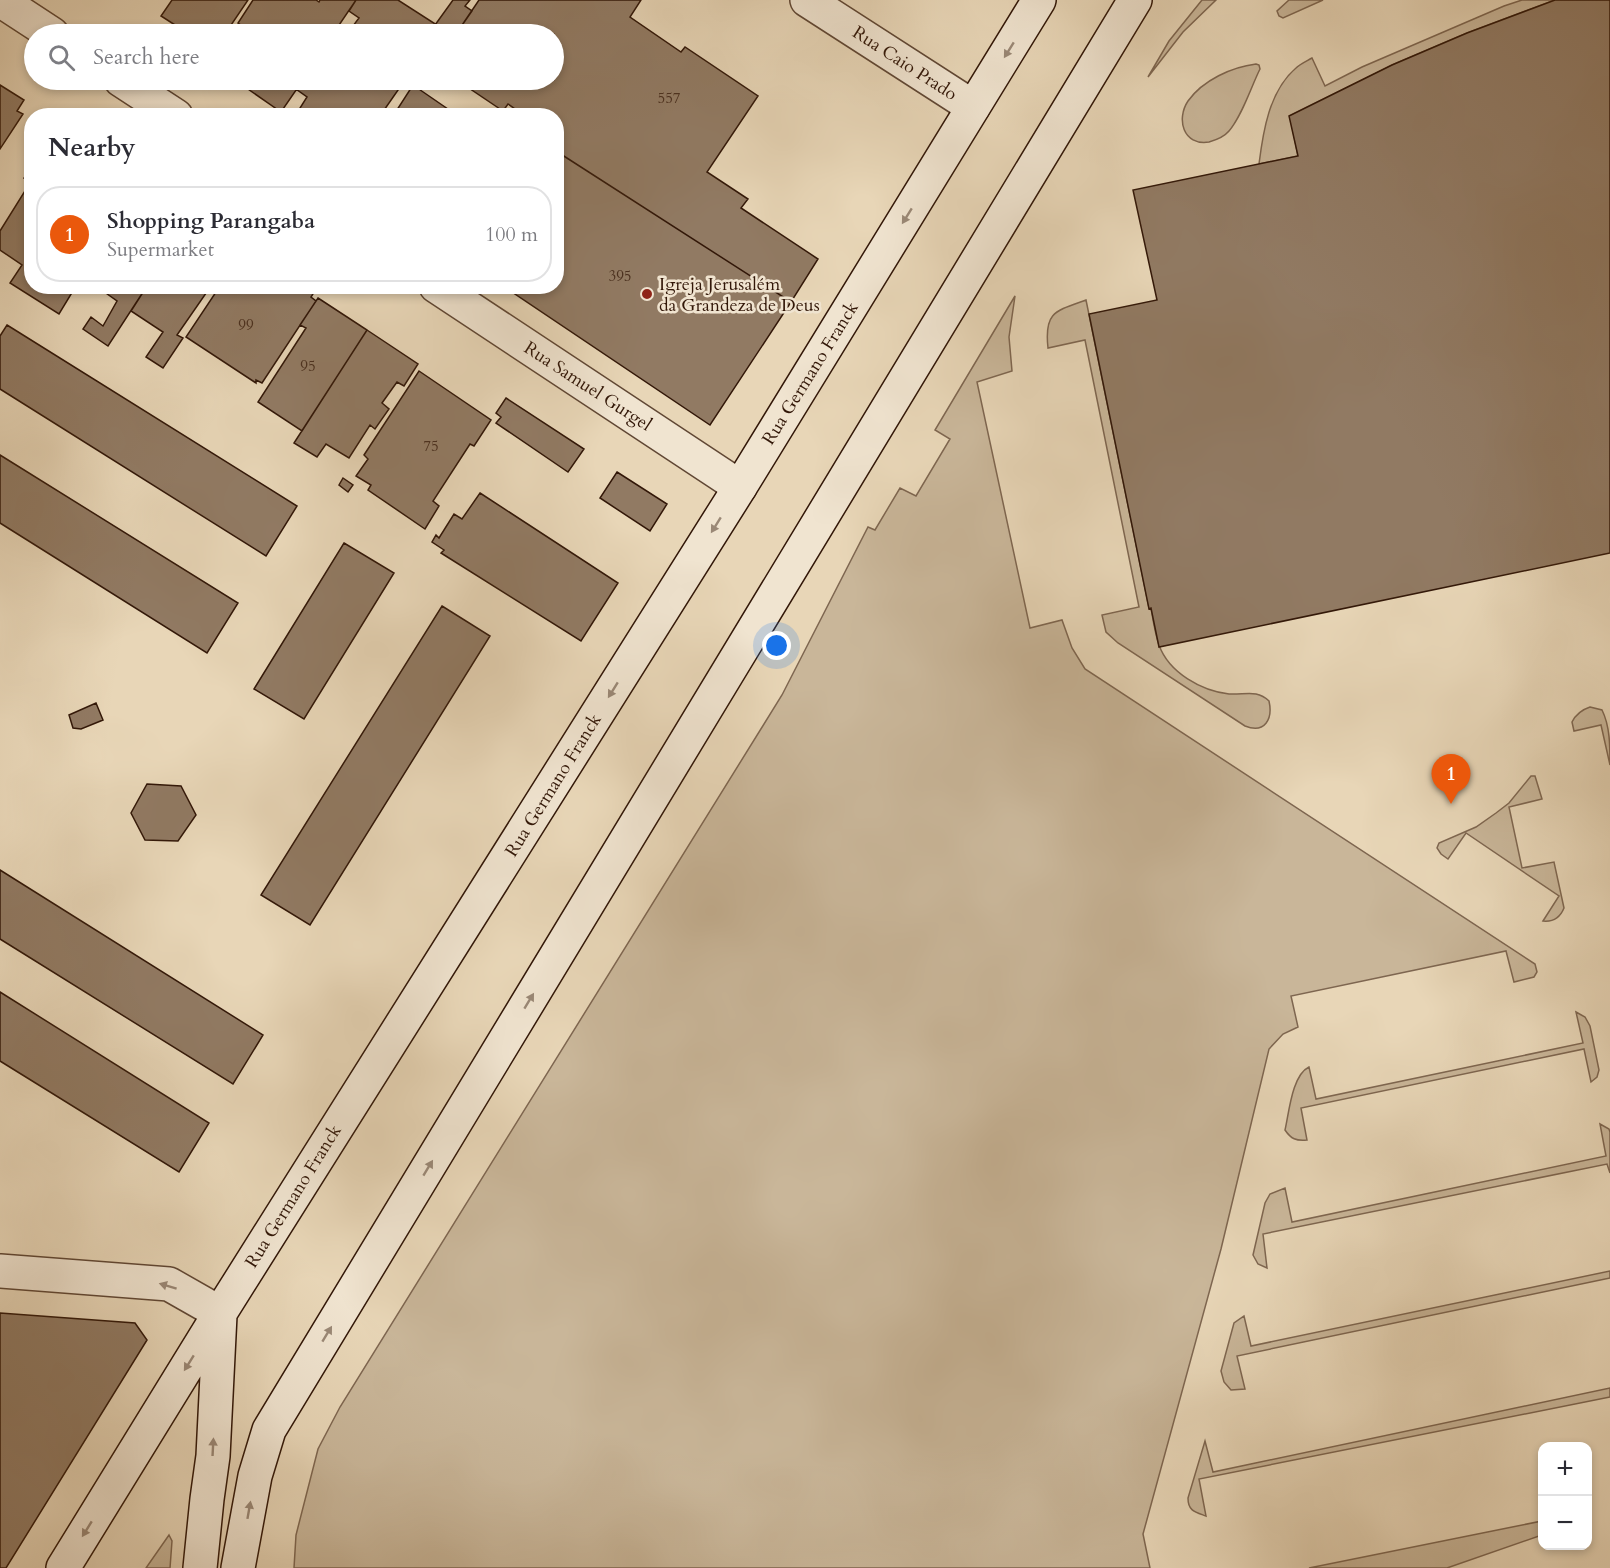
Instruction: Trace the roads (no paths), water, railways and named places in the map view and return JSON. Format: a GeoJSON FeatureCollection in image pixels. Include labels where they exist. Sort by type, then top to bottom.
{"type":"FeatureCollection","features":[{"type":"Feature","properties":{"kind":"main road"},"geometry":{"type":"LineString","coordinates":[[0,0],[37,24]]}},
{"type":"Feature","properties":{"kind":"main road","name":"Rua Caio Prado"},"geometry":{"type":"LineString","coordinates":[[807,0],[974,108]]}},
{"type":"Feature","properties":{"kind":"main road","name":"Rua Germano Franck"},"geometry":{"type":"LineString","coordinates":[[63,1568],[220,1313],[740,487],[1040,0]]}},
{"type":"Feature","properties":{"kind":"main road"},"geometry":{"type":"LineString","coordinates":[[238,1568],[255,1476],[269,1430],[1135,0]]}},
{"type":"Feature","properties":{"kind":"main road"},"geometry":{"type":"LineString","coordinates":[[136,90],[164,108]]}},
{"type":"Feature","properties":{"kind":"main road","name":"Rua Samuel Gurgel"},"geometry":{"type":"LineString","coordinates":[[448,294],[740,487]]}},
{"type":"Feature","properties":{"kind":"main road"},"geometry":{"type":"LineString","coordinates":[[0,1271],[170,1284],[220,1313],[213,1456],[200,1568]]}},
{"type":"Feature","properties":{"kind":"place","name":"Igreja Jerusalém da Grandeza de Deus"},"geometry":{"type":"Point","coordinates":[647,294]}},
{"type":"Feature","properties":{"kind":"place","name":"Shopping Parangaba"},"geometry":{"type":"Point","coordinates":[1451,804]}}]}
